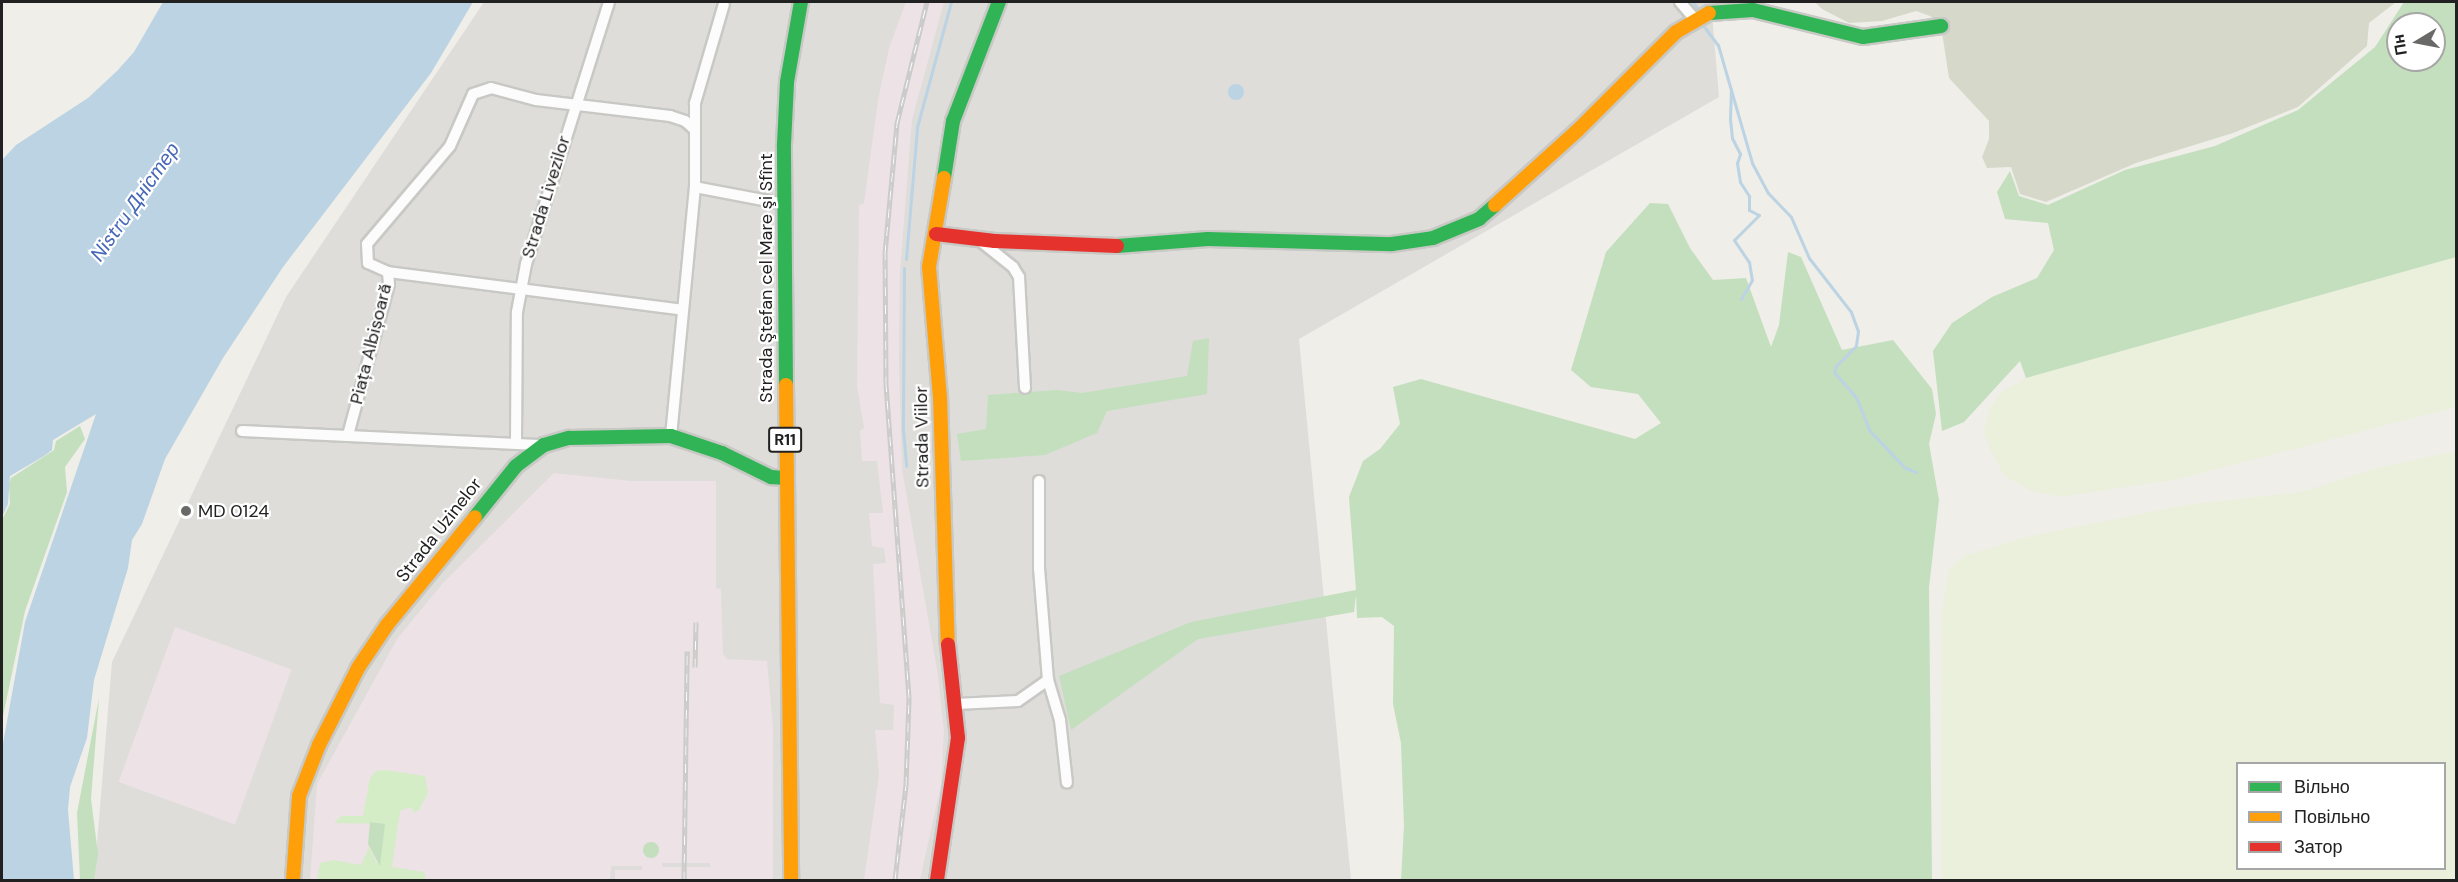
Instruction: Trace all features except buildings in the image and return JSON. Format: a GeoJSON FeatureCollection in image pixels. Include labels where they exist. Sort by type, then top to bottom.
{"type":"FeatureCollection","features":[{"type":"Feature","properties":{"kind":"street","name":"Strada Livezilor"},"geometry":{"type":"LineString","coordinates":[[516,442],[521,291],[562,141],[609,2]]}},
{"type":"Feature","properties":{"kind":"street","name":"Strada Ştefan cel Mare şi Sfînt"},"geometry":{"type":"LineString","coordinates":[[791,880],[784,204],[787,82],[801,2]]}},
{"type":"Feature","properties":{"kind":"street","name":"Strada Viilor"},"geometry":{"type":"LineString","coordinates":[[937,880],[957,758],[956,704],[945,615],[940,397],[928,295],[929,267],[936,234],[944,163],[958,104],[999,2]]}},
{"type":"Feature","properties":{"kind":"street"},"geometry":{"type":"LineString","coordinates":[[1680,2],[1695,18]]}},
{"type":"Feature","properties":{"kind":"street"},"geometry":{"type":"LineString","coordinates":[[671,436],[695,187],[693,128],[706,60],[724,4]]}},
{"type":"Feature","properties":{"kind":"street"},"geometry":{"type":"LineString","coordinates":[[936,234],[978,239],[1119,246],[1209,239],[1392,244],[1433,238],[1479,219],[1695,18],[1718,10],[1753,10],[1863,37],[1941,26]]}},
{"type":"Feature","properties":{"kind":"street","name":"Piața Albișoară"},"geometry":{"type":"LineString","coordinates":[[348,435],[389,284],[388,272],[368,263],[368,244],[450,146],[469,100],[479,90],[491,88],[536,100],[576,104]]}},
{"type":"Feature","properties":{"kind":"street"},"geometry":{"type":"LineString","coordinates":[[576,104],[670,116],[685,121],[693,128]]}},
{"type":"Feature","properties":{"kind":"street"},"geometry":{"type":"LineString","coordinates":[[695,187],[784,204]]}},
{"type":"Feature","properties":{"kind":"street"},"geometry":{"type":"LineString","coordinates":[[978,239],[1013,267],[1019,278],[1025,388]]}},
{"type":"Feature","properties":{"kind":"street"},"geometry":{"type":"LineString","coordinates":[[388,272],[682,310]]}},
{"type":"Feature","properties":{"kind":"street"},"geometry":{"type":"LineString","coordinates":[[242,431],[544,445]]}},
{"type":"Feature","properties":{"kind":"street","name":"Strada Uzinelor"},"geometry":{"type":"LineString","coordinates":[[293,880],[302,789],[319,745],[358,668],[387,625],[499,484],[544,445],[569,438],[671,436],[722,453],[771,477],[786,478]]}},
{"type":"Feature","properties":{"kind":"street"},"geometry":{"type":"LineString","coordinates":[[1039,481],[1039,568],[1048,680],[1059,712],[1067,783]]}},
{"type":"Feature","properties":{"kind":"street"},"geometry":{"type":"LineString","coordinates":[[956,704],[1018,701],[1048,680]]}},
{"type":"Feature","properties":{"kind":"shaded area"},"geometry":{"type":"Polygon","coordinates":[[[484,2],[1711,2],[1719,97],[1299,339],[1351,880],[94,880],[112,662],[286,297],[484,2]]]}},
{"type":"Feature","properties":{"kind":"shaded area"},"geometry":{"type":"Polygon","coordinates":[[[906,2],[944,2],[912,120],[900,272],[899,359],[902,469],[938,675],[944,731],[941,785],[920,880],[864,880],[879,775],[875,730],[893,730],[894,705],[880,703],[873,564],[886,563],[884,548],[872,546],[869,513],[883,513],[877,461],[862,461],[860,431],[864,428],[857,386],[859,205],[864,203],[878,100],[889,48],[906,2]]]}},
{"type":"Feature","properties":{"kind":"shaded area"},"geometry":{"type":"Polygon","coordinates":[[[1815,2],[2396,2],[2369,23],[2367,46],[2298,107],[2233,133],[2136,163],[2046,202],[2020,194],[2011,167],[1987,168],[1982,157],[1989,139],[1989,121],[1949,78],[1941,26],[1930,16],[1916,11],[1882,21],[1849,23],[1822,9],[1815,2]]]}},
{"type":"Feature","properties":{"kind":"shaded area"},"geometry":{"type":"Polygon","coordinates":[[[554,473],[632,481],[716,481],[716,588],[721,589],[723,654],[727,659],[767,661],[773,728],[773,880],[310,880],[317,784],[397,639],[443,583],[554,473]]]}},
{"type":"Feature","properties":{"kind":"shaded area"},"geometry":{"type":"Polygon","coordinates":[[[175,627],[292,669],[235,824],[119,782],[175,627]]]}},
{"type":"Feature","properties":{"kind":"green space"},"geometry":{"type":"Polygon","coordinates":[[[2404,2],[2456,2],[2456,257],[2026,378],[2020,361],[1964,422],[1942,431],[1933,351],[1952,323],[1992,297],[2037,278],[2054,250],[2048,223],[2005,219],[1997,192],[2010,171],[2019,196],[2048,205],[2125,170],[2215,146],[2298,110],[2375,47],[2386,30],[2386,72],[2446,72],[2446,12],[2398,12],[2404,2]]]}},
{"type":"Feature","properties":{"kind":"green space"},"geometry":{"type":"Polygon","coordinates":[[[1650,203],[1668,204],[1690,248],[1713,280],[1746,278],[1771,347],[1779,325],[1788,252],[1801,257],[1842,350],[1893,340],[1932,389],[1936,414],[1929,444],[1939,500],[1929,587],[1932,880],[1401,880],[1404,826],[1401,743],[1393,704],[1394,626],[1382,617],[1357,618],[1356,595],[1354,612],[1198,639],[1071,730],[1059,676],[1191,622],[1356,590],[1349,497],[1363,461],[1380,449],[1400,424],[1393,387],[1421,379],[1635,439],[1661,423],[1638,394],[1591,387],[1571,370],[1606,252],[1650,203]]]}},
{"type":"Feature","properties":{"kind":"green space"},"geometry":{"type":"Polygon","coordinates":[[[2456,257],[2456,407],[2178,479],[2060,497],[2032,491],[2004,476],[1990,449],[1984,432],[1989,410],[2000,393],[2026,378],[2456,257]]]}},
{"type":"Feature","properties":{"kind":"green space"},"geometry":{"type":"Polygon","coordinates":[[[1209,338],[1207,394],[1107,411],[1097,433],[1045,455],[961,461],[957,434],[986,429],[988,395],[1057,390],[1082,393],[1187,376],[1193,341],[1209,338]]]}},
{"type":"Feature","properties":{"kind":"green space"},"geometry":{"type":"Polygon","coordinates":[[[80,426],[85,439],[65,467],[67,492],[25,611],[2,721],[2,520],[10,504],[9,484],[11,478],[54,450],[56,441],[80,426]]]}},
{"type":"Feature","properties":{"kind":"green space"},"geometry":{"type":"Polygon","coordinates":[[[2456,451],[2456,880],[1941,880],[1942,611],[1949,568],[1965,556],[2026,537],[2186,505],[2302,492],[2373,469],[2456,451]]]}},
{"type":"Feature","properties":{"kind":"green space"},"geometry":{"type":"Polygon","coordinates":[[[99,698],[91,799],[98,854],[94,880],[80,880],[77,813],[99,698]]]}},
{"type":"Feature","properties":{"kind":"green space"},"geometry":{"type":"Polygon","coordinates":[[[385,770],[425,776],[428,793],[419,810],[414,813],[411,807],[400,811],[392,867],[424,872],[426,880],[317,880],[320,863],[334,860],[361,865],[369,847],[377,864],[385,824],[334,823],[341,816],[363,816],[370,778],[376,771],[385,770]]]}},
{"type":"Feature","properties":{"kind":"green space"},"geometry":{"type":"Polygon","coordinates":[[[370,822],[385,824],[380,866],[368,844],[370,822]]]}},
{"type":"Feature","properties":{"kind":"green space"},"geometry":{"type":"Polygon","coordinates":[[[651,842],[657,844],[659,850],[657,856],[651,858],[645,856],[643,850],[645,844],[651,842]]]}},
{"type":"Feature","properties":{"kind":"water","name":"Nistru Дністер"},"geometry":{"type":"Polygon","coordinates":[[[163,2],[473,2],[431,73],[283,267],[223,358],[165,459],[142,524],[132,540],[128,568],[94,680],[87,738],[70,787],[68,810],[74,880],[2,880],[2,749],[25,622],[96,414],[53,440],[52,450],[10,476],[8,504],[2,517],[2,160],[16,145],[88,98],[117,71],[134,52],[163,2]]]}},
{"type":"Feature","properties":{"kind":"water"},"geometry":{"type":"Polygon","coordinates":[[[1233,84],[1239,84],[1244,92],[1242,98],[1233,100],[1228,95],[1228,89],[1233,84]]]}},
{"type":"Feature","properties":{"kind":"pier"},"geometry":{"type":"Polygon","coordinates":[[[662,863],[710,863],[710,867],[662,867],[662,863]]]}},
{"type":"Feature","properties":{"kind":"pier"},"geometry":{"type":"Polygon","coordinates":[[[611,866],[642,866],[642,870],[615,870],[615,880],[610,880],[611,866]]]}},
{"type":"Feature","properties":{"kind":"waterway"},"geometry":{"type":"LineString","coordinates":[[906,259],[917,127],[951,2]]}},
{"type":"Feature","properties":{"kind":"waterway"},"geometry":{"type":"LineString","coordinates":[[1693,2],[1698,9]]}},
{"type":"Feature","properties":{"kind":"waterway"},"geometry":{"type":"LineString","coordinates":[[1702,24],[1718,45],[1752,163],[1768,193],[1791,217],[1809,258],[1851,312],[1858,331],[1856,346],[1836,366],[1834,372],[1856,397],[1870,431],[1904,467],[1916,472]]}},
{"type":"Feature","properties":{"kind":"waterway"},"geometry":{"type":"LineString","coordinates":[[1731,89],[1730,119],[1732,138],[1740,154],[1737,163],[1740,182],[1749,196],[1749,210],[1759,215],[1734,240],[1749,262],[1752,280],[1741,299]]}},
{"type":"Feature","properties":{"kind":"waterway"},"geometry":{"type":"LineString","coordinates":[[904,268],[903,429],[906,466]]}},
{"type":"Feature","properties":{"kind":"railway"},"geometry":{"type":"LineString","coordinates":[[895,880],[906,785],[909,697],[886,385],[885,253],[897,123],[927,2]]}},
{"type":"Feature","properties":{"kind":"railway"},"geometry":{"type":"LineString","coordinates":[[695,667],[696,622]]}},
{"type":"Feature","properties":{"kind":"railway"},"geometry":{"type":"LineString","coordinates":[[684,880],[687,651]]}},
{"type":"Feature","properties":{"kind":"traffic: fast"},"geometry":{"type":"LineString","coordinates":[[786,385],[784,144],[787,82],[801,2]]}},
{"type":"Feature","properties":{"kind":"traffic: fast"},"geometry":{"type":"LineString","coordinates":[[944,178],[953,121],[999,2]]}},
{"type":"Feature","properties":{"kind":"traffic: fast"},"geometry":{"type":"LineString","coordinates":[[1709,13],[1753,10],[1863,37],[1941,26]]}},
{"type":"Feature","properties":{"kind":"traffic: fast"},"geometry":{"type":"LineString","coordinates":[[1117,246],[1208,239],[1392,244],[1433,238],[1479,219],[1495,205]]}},
{"type":"Feature","properties":{"kind":"traffic: fast"},"geometry":{"type":"LineString","coordinates":[[475,517],[516,466],[544,445],[569,438],[671,436],[722,453],[771,477],[786,478]]}},
{"type":"Feature","properties":{"kind":"traffic: slow"},"geometry":{"type":"LineString","coordinates":[[1495,205],[1577,131],[1676,32],[1709,13]]}},
{"type":"Feature","properties":{"kind":"traffic: slow"},"geometry":{"type":"LineString","coordinates":[[944,178],[929,267],[940,397],[948,645]]}},
{"type":"Feature","properties":{"kind":"traffic: slow"},"geometry":{"type":"LineString","coordinates":[[786,385],[791,880]]}},
{"type":"Feature","properties":{"kind":"traffic: slow"},"geometry":{"type":"LineString","coordinates":[[293,880],[299,796],[319,745],[358,668],[387,625],[475,517]]}},
{"type":"Feature","properties":{"kind":"traffic: jam"},"geometry":{"type":"LineString","coordinates":[[936,234],[995,241],[1117,246]]}},
{"type":"Feature","properties":{"kind":"traffic: jam"},"geometry":{"type":"LineString","coordinates":[[937,880],[958,738],[948,645]]}},
{"type":"Feature","properties":{"kind":"place","name":"MD 0124"},"geometry":{"type":"Point","coordinates":[186,511]}}]}
